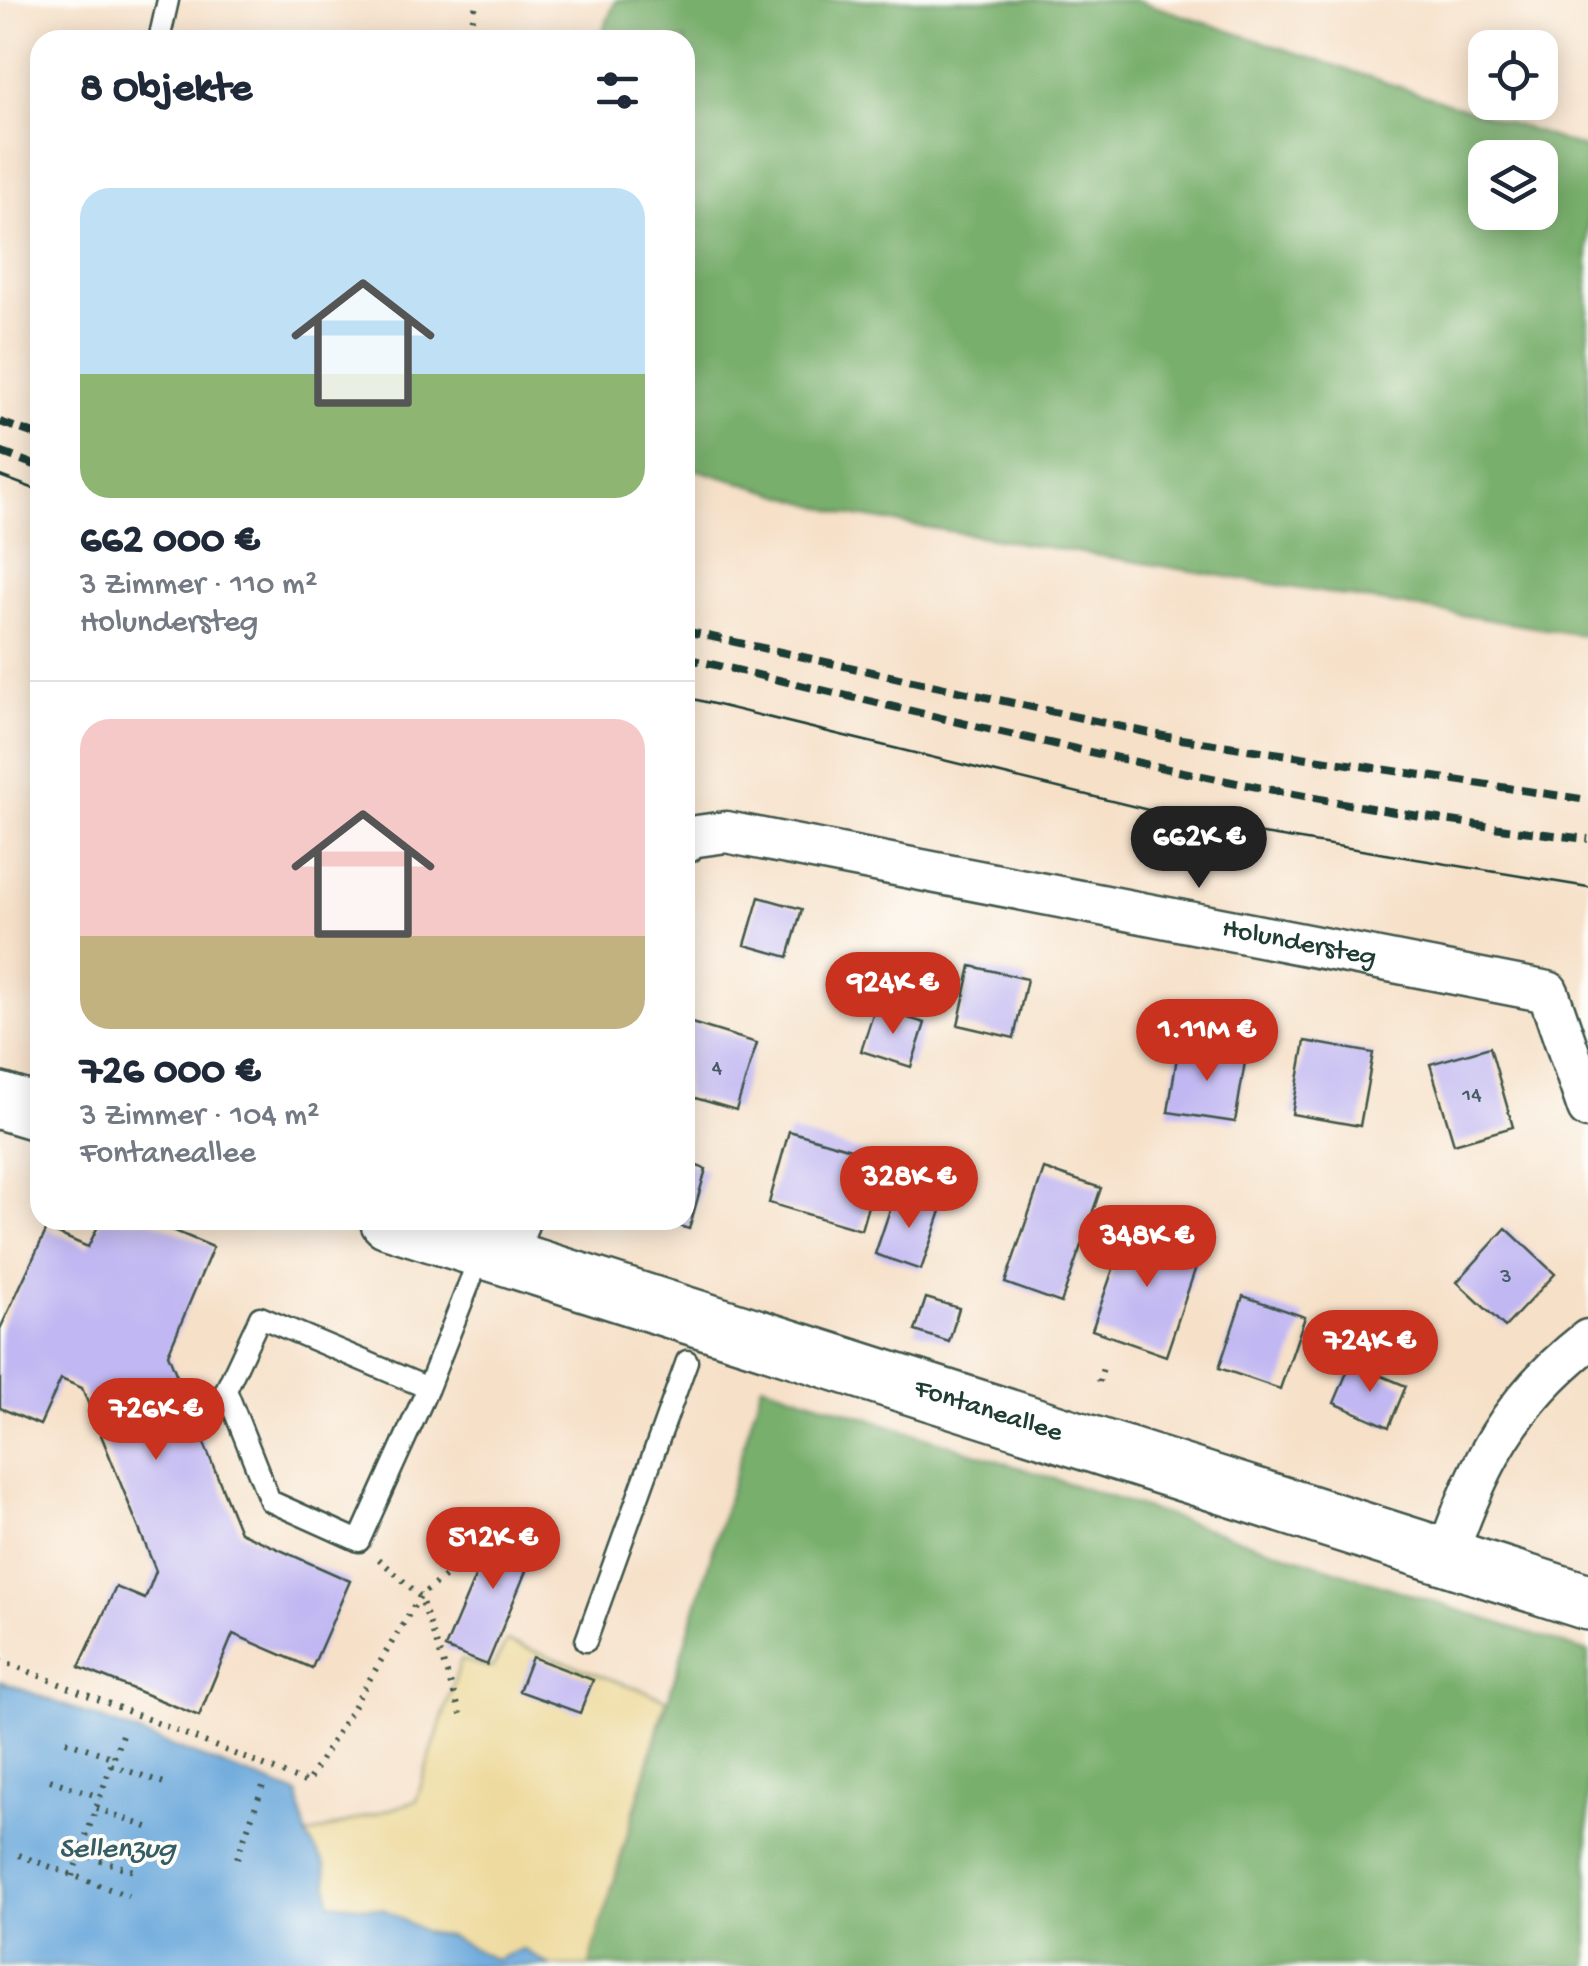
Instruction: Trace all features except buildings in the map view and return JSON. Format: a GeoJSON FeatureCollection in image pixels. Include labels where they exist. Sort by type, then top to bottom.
{"type":"FeatureCollection","features":[{"type":"Feature","properties":{"kind":"main road","name":"Fontaneallee"},"geometry":{"type":"LineString","coordinates":[[440,1230],[503,1242],[1588,1602]]}},
{"type":"Feature","properties":{"kind":"street","name":"Holundersteg"},"geometry":{"type":"LineString","coordinates":[[695,838],[726,832],[1062,901],[1548,992],[1588,1108]]}},
{"type":"Feature","properties":{"kind":"street"},"geometry":{"type":"LineString","coordinates":[[1447,1555],[1480,1466],[1508,1420],[1537,1385],[1588,1340]]}},
{"type":"Feature","properties":{"kind":"lane"},"geometry":{"type":"LineString","coordinates":[[162,30],[168,0]]}},
{"type":"Feature","properties":{"kind":"lane"},"geometry":{"type":"LineString","coordinates":[[428,1388],[260,1317],[226,1390],[270,1501],[359,1542],[428,1388],[503,1242]]}},
{"type":"Feature","properties":{"kind":"lane"},"geometry":{"type":"LineString","coordinates":[[586,1641],[686,1362]]}},
{"type":"Feature","properties":{"kind":"path"},"geometry":{"type":"LineString","coordinates":[[470,30],[477,0]]}},
{"type":"Feature","properties":{"kind":"path"},"geometry":{"type":"LineString","coordinates":[[1099,1382],[1104,1364]]}},
{"type":"Feature","properties":{"kind":"path"},"geometry":{"type":"LineString","coordinates":[[359,1542],[420,1596],[461,1714]]}},
{"type":"Feature","properties":{"kind":"path"},"geometry":{"type":"LineString","coordinates":[[0,1660],[307,1783],[420,1596],[482,1547]]}},
{"type":"Feature","properties":{"kind":"path"},"geometry":{"type":"LineString","coordinates":[[72,1876],[124,1729]]}},
{"type":"Feature","properties":{"kind":"path"},"geometry":{"type":"LineString","coordinates":[[66,1741],[164,1783]]}},
{"type":"Feature","properties":{"kind":"path"},"geometry":{"type":"LineString","coordinates":[[50,1780],[100,1798]]}},
{"type":"Feature","properties":{"kind":"path"},"geometry":{"type":"LineString","coordinates":[[238,1858],[264,1784]]}},
{"type":"Feature","properties":{"kind":"path"},"geometry":{"type":"LineString","coordinates":[[96,1808],[150,1828]]}},
{"type":"Feature","properties":{"kind":"path"},"geometry":{"type":"LineString","coordinates":[[80,1853],[136,1872]]}},
{"type":"Feature","properties":{"kind":"path"},"geometry":{"type":"LineString","coordinates":[[19,1855],[128,1896]]}},
{"type":"Feature","properties":{"kind":"green space"},"geometry":{"type":"Polygon","coordinates":[[[616,0],[1136,0],[1468,109],[1468,120],[1500,120],[1588,149],[1588,636],[845,514],[695,469],[695,30],[603,30],[616,0]]]}},
{"type":"Feature","properties":{"kind":"green space"},"geometry":{"type":"Polygon","coordinates":[[[762,1384],[1588,1652],[1588,1966],[589,1966],[762,1384]]]}},
{"type":"Feature","properties":{"kind":"sand"},"geometry":{"type":"Polygon","coordinates":[[[507,1641],[666,1699],[589,1966],[550,1966],[523,1949],[495,1960],[449,1936],[425,1933],[383,1909],[329,1903],[325,1864],[306,1836],[416,1801],[461,1660],[492,1668],[507,1641]]]}},
{"type":"Feature","properties":{"kind":"water","name":"Sellenzug"},"geometry":{"type":"Polygon","coordinates":[[[0,1681],[298,1794],[306,1836],[325,1864],[330,1903],[383,1909],[425,1932],[448,1936],[495,1960],[523,1949],[550,1966],[0,1966],[0,1681]]]}},
{"type":"Feature","properties":{"kind":"tram line"},"geometry":{"type":"LineString","coordinates":[[0,476],[30,487]]}},
{"type":"Feature","properties":{"kind":"tram line"},"geometry":{"type":"LineString","coordinates":[[695,699],[1214,826],[1588,887]]}},
{"type":"Feature","properties":{"kind":"railway"},"geometry":{"type":"LineString","coordinates":[[0,422],[30,432]]}},
{"type":"Feature","properties":{"kind":"railway"},"geometry":{"type":"LineString","coordinates":[[0,452],[30,463]]}},
{"type":"Feature","properties":{"kind":"railway"},"geometry":{"type":"LineString","coordinates":[[695,633],[1168,737],[1588,800]]}},
{"type":"Feature","properties":{"kind":"railway"},"geometry":{"type":"LineString","coordinates":[[695,660],[1247,785],[1360,806],[1588,839]]}}]}
